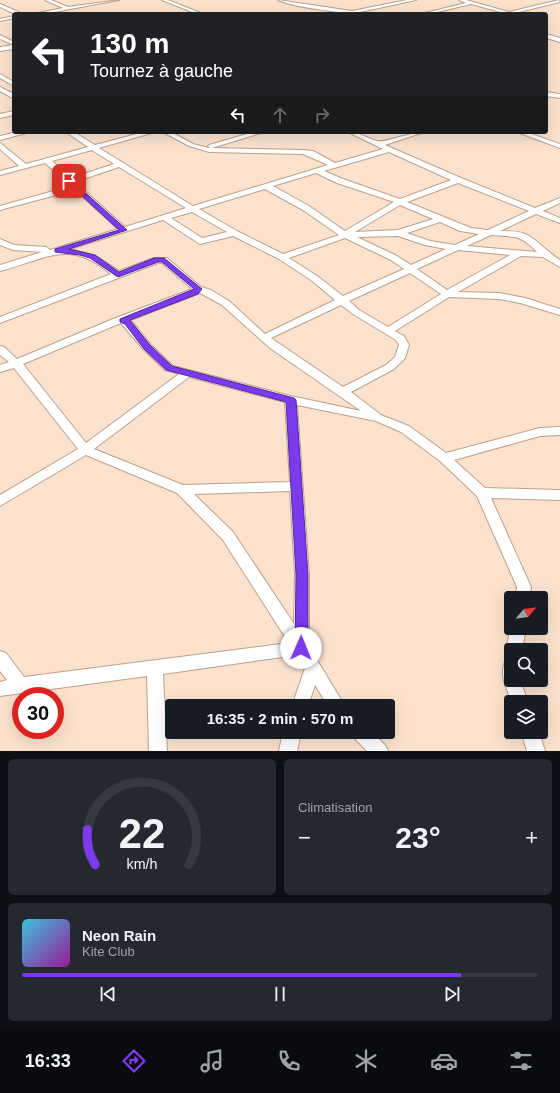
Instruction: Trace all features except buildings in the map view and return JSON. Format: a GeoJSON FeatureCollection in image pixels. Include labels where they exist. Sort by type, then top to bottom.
{"type":"FeatureCollection","features":[{"type":"Feature","properties":{"kind":"street"},"geometry":{"type":"LineString","coordinates":[[47,0],[76,12]]}},
{"type":"Feature","properties":{"kind":"street"},"geometry":{"type":"LineString","coordinates":[[46,12],[117,0]]}},
{"type":"Feature","properties":{"kind":"street"},"geometry":{"type":"LineString","coordinates":[[164,0],[196,12]]}},
{"type":"Feature","properties":{"kind":"street"},"geometry":{"type":"LineString","coordinates":[[280,0],[303,5],[356,12],[414,0]]}},
{"type":"Feature","properties":{"kind":"street"},"geometry":{"type":"LineString","coordinates":[[387,0],[397,3]]}},
{"type":"Feature","properties":{"kind":"street"},"geometry":{"type":"LineString","coordinates":[[461,0],[501,12]]}},
{"type":"Feature","properties":{"kind":"street"},"geometry":{"type":"LineString","coordinates":[[515,12],[560,1]]}},
{"type":"Feature","properties":{"kind":"street"},"geometry":{"type":"LineString","coordinates":[[530,2],[541,5]]}},
{"type":"Feature","properties":{"kind":"street"},"geometry":{"type":"LineString","coordinates":[[432,12],[472,3]]}},
{"type":"Feature","properties":{"kind":"street"},"geometry":{"type":"LineString","coordinates":[[0,5],[15,12]]}},
{"type":"Feature","properties":{"kind":"street"},"geometry":{"type":"LineString","coordinates":[[0,20],[12,18]]}},
{"type":"Feature","properties":{"kind":"street"},"geometry":{"type":"LineString","coordinates":[[0,37],[12,44]]}},
{"type":"Feature","properties":{"kind":"street"},"geometry":{"type":"LineString","coordinates":[[548,37],[560,40]]}},
{"type":"Feature","properties":{"kind":"street"},"geometry":{"type":"LineString","coordinates":[[0,50],[12,46]]}},
{"type":"Feature","properties":{"kind":"street"},"geometry":{"type":"LineString","coordinates":[[0,76],[12,83]]}},
{"type":"Feature","properties":{"kind":"street"},"geometry":{"type":"LineString","coordinates":[[0,88],[12,85]]}},
{"type":"Feature","properties":{"kind":"street"},"geometry":{"type":"LineString","coordinates":[[0,88],[12,96]]}},
{"type":"Feature","properties":{"kind":"street"},"geometry":{"type":"LineString","coordinates":[[548,94],[560,96]]}},
{"type":"Feature","properties":{"kind":"street"},"geometry":{"type":"LineString","coordinates":[[0,116],[12,113]]}},
{"type":"Feature","properties":{"kind":"street"},"geometry":{"type":"LineString","coordinates":[[0,138],[18,134]]}},
{"type":"Feature","properties":{"kind":"street"},"geometry":{"type":"LineString","coordinates":[[72,134],[121,164],[142,179],[234,233],[282,257],[314,278],[356,312],[390,330],[400,338],[404,345],[400,358],[390,367],[343,392]]}},
{"type":"Feature","properties":{"kind":"street"},"geometry":{"type":"LineString","coordinates":[[0,172],[144,134]]}},
{"type":"Feature","properties":{"kind":"street"},"geometry":{"type":"LineString","coordinates":[[171,134],[203,148],[310,153],[334,165]]}},
{"type":"Feature","properties":{"kind":"street"},"geometry":{"type":"LineString","coordinates":[[203,148],[254,134]]}},
{"type":"Feature","properties":{"kind":"street"},"geometry":{"type":"LineString","coordinates":[[356,134],[458,180],[560,221]]}},
{"type":"Feature","properties":{"kind":"street"},"geometry":{"type":"LineString","coordinates":[[379,144],[415,134]]}},
{"type":"Feature","properties":{"kind":"street"},"geometry":{"type":"LineString","coordinates":[[526,134],[560,146]]}},
{"type":"Feature","properties":{"kind":"street"},"geometry":{"type":"LineString","coordinates":[[0,145],[24,166]]}},
{"type":"Feature","properties":{"kind":"street"},"geometry":{"type":"LineString","coordinates":[[0,268],[195,209],[316,170],[390,149]]}},
{"type":"Feature","properties":{"kind":"street"},"geometry":{"type":"LineString","coordinates":[[46,160],[124,230]]}},
{"type":"Feature","properties":{"kind":"street"},"geometry":{"type":"LineString","coordinates":[[69,181],[121,164]]}},
{"type":"Feature","properties":{"kind":"street"},"geometry":{"type":"LineString","coordinates":[[316,170],[340,181],[361,186],[400,201],[471,231],[521,235],[529,239],[545,255],[560,264]]}},
{"type":"Feature","properties":{"kind":"street"},"geometry":{"type":"LineString","coordinates":[[282,257],[345,235],[400,201],[458,180]]}},
{"type":"Feature","properties":{"kind":"street"},"geometry":{"type":"LineString","coordinates":[[266,186],[306,208],[345,235],[394,258],[447,294],[499,296],[522,300],[560,312]]}},
{"type":"Feature","properties":{"kind":"street"},"geometry":{"type":"LineString","coordinates":[[0,208],[76,187]]}},
{"type":"Feature","properties":{"kind":"street"},"geometry":{"type":"LineString","coordinates":[[264,338],[560,200]]}},
{"type":"Feature","properties":{"kind":"street"},"geometry":{"type":"LineString","coordinates":[[165,218],[200,241],[210,240],[234,233]]}},
{"type":"Feature","properties":{"kind":"street"},"geometry":{"type":"LineString","coordinates":[[345,235],[399,232],[442,219]]}},
{"type":"Feature","properties":{"kind":"street"},"geometry":{"type":"LineString","coordinates":[[399,232],[428,243],[457,248],[545,255]]}},
{"type":"Feature","properties":{"kind":"street"},"geometry":{"type":"LineString","coordinates":[[0,242],[13,248],[58,250],[81,253],[92,257],[118,275]]}},
{"type":"Feature","properties":{"kind":"street"},"geometry":{"type":"LineString","coordinates":[[390,330],[447,294],[518,254]]}},
{"type":"Feature","properties":{"kind":"street"},"geometry":{"type":"LineString","coordinates":[[0,320],[161,260],[198,289],[212,292],[222,298],[264,338],[379,418]]}},
{"type":"Feature","properties":{"kind":"street"},"geometry":{"type":"LineString","coordinates":[[0,368],[16,363],[117,321],[195,292],[198,289]]}},
{"type":"Feature","properties":{"kind":"street"},"geometry":{"type":"LineString","coordinates":[[123,320],[128,323],[147,347],[169,368],[291,400],[379,418],[406,429],[444,458],[482,493],[524,587],[524,591]]}},
{"type":"Feature","properties":{"kind":"street"},"geometry":{"type":"LineString","coordinates":[[0,349],[16,363],[85,450],[182,490],[228,536],[333,699]]}},
{"type":"Feature","properties":{"kind":"street"},"geometry":{"type":"LineString","coordinates":[[0,501],[85,450],[187,373]]}},
{"type":"Feature","properties":{"kind":"street"},"geometry":{"type":"LineString","coordinates":[[291,400],[302,575],[301,648]]}},
{"type":"Feature","properties":{"kind":"street"},"geometry":{"type":"LineString","coordinates":[[444,458],[540,432],[560,431]]}},
{"type":"Feature","properties":{"kind":"street"},"geometry":{"type":"LineString","coordinates":[[182,490],[296,486]]}},
{"type":"Feature","properties":{"kind":"street"},"geometry":{"type":"LineString","coordinates":[[482,493],[560,495]]}},
{"type":"Feature","properties":{"kind":"street"},"geometry":{"type":"LineString","coordinates":[[0,689],[20,685],[301,648]]}},
{"type":"Feature","properties":{"kind":"street"},"geometry":{"type":"LineString","coordinates":[[0,658],[20,685]]}},
{"type":"Feature","properties":{"kind":"street"},"geometry":{"type":"LineString","coordinates":[[302,699],[312,667]]}},
{"type":"Feature","properties":{"kind":"street"},"geometry":{"type":"LineString","coordinates":[[155,668],[158,751]]}},
{"type":"Feature","properties":{"kind":"street"},"geometry":{"type":"LineString","coordinates":[[288,751],[291,739]]}},
{"type":"Feature","properties":{"kind":"street"},"geometry":{"type":"LineString","coordinates":[[367,739],[379,751]]}},
{"type":"Feature","properties":{"kind":"street"},"geometry":{"type":"LineString","coordinates":[[532,739],[536,751]]}},
{"type":"Feature","properties":{"kind":"route"},"geometry":{"type":"LineString","coordinates":[[69,181],[124,230],[58,250],[81,253],[92,257],[118,275],[157,260],[164,260],[198,289],[195,292],[123,320],[128,323],[147,347],[169,368],[291,400],[302,575],[301,648]]}}]}
